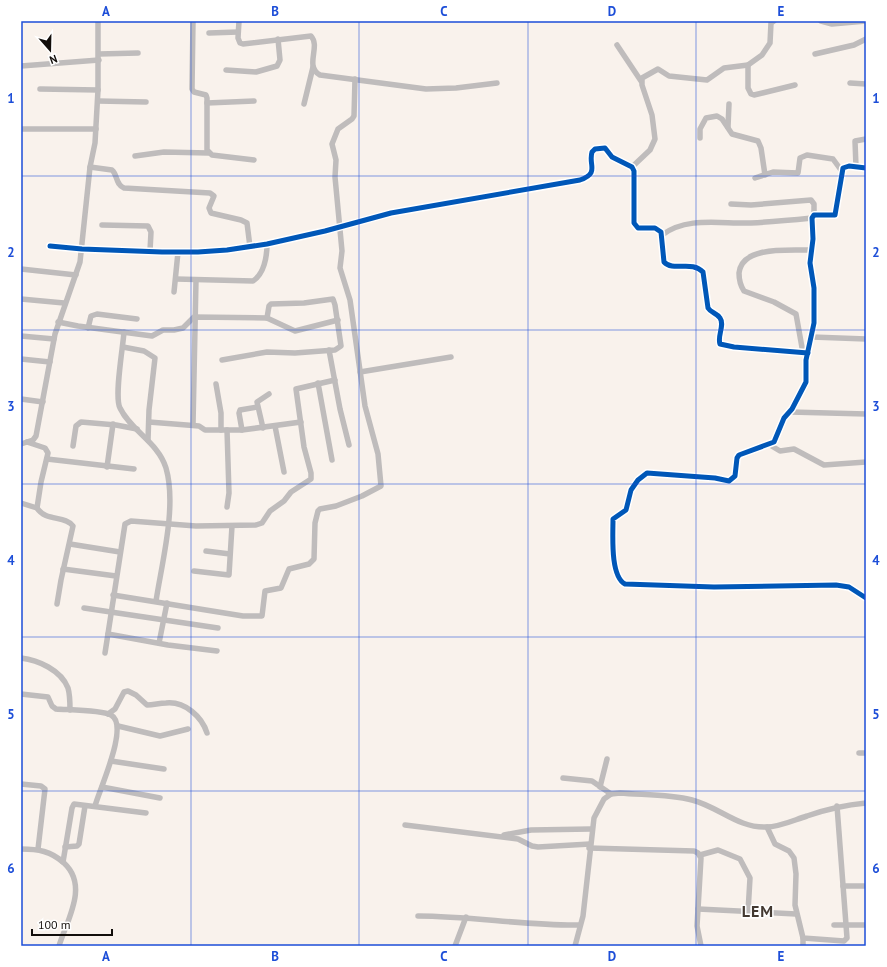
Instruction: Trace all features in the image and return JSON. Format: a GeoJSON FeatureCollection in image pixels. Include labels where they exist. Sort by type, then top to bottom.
{"type":"FeatureCollection","features":[{"type":"Feature","properties":{"kind":"street"},"geometry":{"type":"LineString","coordinates":[[24,443],[36,436],[58,322],[76,275],[82,249],[90,167],[94,152],[98,102],[98,21]]}},
{"type":"Feature","properties":{"kind":"street"},"geometry":{"type":"LineString","coordinates":[[192,21],[192,89],[194,92],[206,95],[208,153]]}},
{"type":"Feature","properties":{"kind":"street"},"geometry":{"type":"LineString","coordinates":[[239,21],[238,41],[243,44],[310,36],[314,42],[313,67],[304,104]]}},
{"type":"Feature","properties":{"kind":"street"},"geometry":{"type":"LineString","coordinates":[[641,81],[648,74],[658,69],[669,76],[707,80],[724,68],[748,65],[767,49],[770,43],[771,23],[774,21]]}},
{"type":"Feature","properties":{"kind":"street"},"geometry":{"type":"LineString","coordinates":[[821,21],[832,24],[866,21]]}},
{"type":"Feature","properties":{"kind":"street"},"geometry":{"type":"LineString","coordinates":[[210,33],[238,32]]}},
{"type":"Feature","properties":{"kind":"street"},"geometry":{"type":"LineString","coordinates":[[226,70],[256,72],[277,66],[280,60],[278,39]]}},
{"type":"Feature","properties":{"kind":"street"},"geometry":{"type":"LineString","coordinates":[[815,54],[854,45],[866,40]]}},
{"type":"Feature","properties":{"kind":"street"},"geometry":{"type":"LineString","coordinates":[[617,45],[641,81],[652,115],[655,140],[650,150],[632,167]]}},
{"type":"Feature","properties":{"kind":"street"},"geometry":{"type":"LineString","coordinates":[[21,66],[138,53]]}},
{"type":"Feature","properties":{"kind":"street"},"geometry":{"type":"LineString","coordinates":[[748,65],[748,88],[751,94],[795,85]]}},
{"type":"Feature","properties":{"kind":"street"},"geometry":{"type":"LineString","coordinates":[[313,67],[315,72],[320,75],[426,88],[456,88],[497,83]]}},
{"type":"Feature","properties":{"kind":"street"},"geometry":{"type":"LineString","coordinates":[[113,595],[243,616],[262,616],[265,591],[281,588],[284,585],[289,569],[308,564],[314,559],[315,523],[320,509],[336,506],[362,496],[381,486],[378,454],[365,406],[350,300],[340,268],[342,251],[339,228],[338,195],[335,177],[336,160],[332,144],[338,129],[354,116],[355,79]]}},
{"type":"Feature","properties":{"kind":"street"},"geometry":{"type":"LineString","coordinates":[[850,83],[866,84]]}},
{"type":"Feature","properties":{"kind":"street"},"geometry":{"type":"LineString","coordinates":[[40,89],[98,90]]}},
{"type":"Feature","properties":{"kind":"street"},"geometry":{"type":"LineString","coordinates":[[207,103],[254,101]]}},
{"type":"Feature","properties":{"kind":"street"},"geometry":{"type":"LineString","coordinates":[[98,102],[146,102]]}},
{"type":"Feature","properties":{"kind":"street"},"geometry":{"type":"LineString","coordinates":[[728,131],[729,104]]}},
{"type":"Feature","properties":{"kind":"street"},"geometry":{"type":"LineString","coordinates":[[700,138],[702,123],[710,116],[717,116],[722,119],[728,131],[735,135],[758,141],[761,148],[765,175]]}},
{"type":"Feature","properties":{"kind":"street"},"geometry":{"type":"LineString","coordinates":[[21,129],[96,129]]}},
{"type":"Feature","properties":{"kind":"street"},"geometry":{"type":"LineString","coordinates":[[856,167],[855,142],[866,139]]}},
{"type":"Feature","properties":{"kind":"street"},"geometry":{"type":"LineString","coordinates":[[50,246],[150,252],[198,252],[250,247],[339,228],[392,213],[580,180],[589,176],[592,172],[592,152],[605,148],[612,157],[632,167],[634,171],[635,226],[658,229],[662,235],[663,258],[666,265],[695,266],[703,272],[709,311],[718,316],[722,322],[720,344],[734,347],[805,353]]}},
{"type":"Feature","properties":{"kind":"street"},"geometry":{"type":"LineString","coordinates":[[135,156],[164,152],[208,153],[254,160]]}},
{"type":"Feature","properties":{"kind":"street"},"geometry":{"type":"LineString","coordinates":[[662,235],[675,227],[702,222],[755,223],[834,215],[841,170],[836,161],[833,159],[806,155],[800,158],[798,173],[777,172],[755,178]]}},
{"type":"Feature","properties":{"kind":"street"},"geometry":{"type":"LineString","coordinates":[[90,167],[112,170],[115,174],[117,183],[124,188],[213,194],[213,199],[209,208],[211,213],[245,221],[248,226],[250,247]]}},
{"type":"Feature","properties":{"kind":"street"},"geometry":{"type":"LineString","coordinates":[[841,170],[846,167],[866,168]]}},
{"type":"Feature","properties":{"kind":"street"},"geometry":{"type":"LineString","coordinates":[[731,204],[751,205],[811,200],[814,204],[810,263],[815,307],[812,337],[805,353]]}},
{"type":"Feature","properties":{"kind":"street"},"geometry":{"type":"LineString","coordinates":[[102,225],[148,226],[151,232],[150,252]]}},
{"type":"Feature","properties":{"kind":"street"},"geometry":{"type":"LineString","coordinates":[[176,279],[252,281],[260,274],[264,265],[266,244]]}},
{"type":"Feature","properties":{"kind":"street"},"geometry":{"type":"LineString","coordinates":[[811,250],[754,254],[743,261],[740,271],[740,283],[744,291],[774,302],[796,314],[805,353],[805,387],[790,412],[784,418],[777,438],[770,444],[739,455],[737,458],[735,476],[729,481],[715,478],[654,472],[642,476],[631,490],[626,510],[613,519],[615,567],[617,578],[620,582],[629,584],[714,587],[843,585],[866,598]]}},
{"type":"Feature","properties":{"kind":"street"},"geometry":{"type":"LineString","coordinates":[[174,292],[178,252]]}},
{"type":"Feature","properties":{"kind":"street"},"geometry":{"type":"LineString","coordinates":[[21,269],[76,275]]}},
{"type":"Feature","properties":{"kind":"street"},"geometry":{"type":"LineString","coordinates":[[193,425],[194,317],[196,280]]}},
{"type":"Feature","properties":{"kind":"street"},"geometry":{"type":"LineString","coordinates":[[21,299],[64,303]]}},
{"type":"Feature","properties":{"kind":"street"},"geometry":{"type":"LineString","coordinates":[[222,360],[267,352],[295,353],[329,350],[339,348],[341,346],[335,302],[330,299],[304,303],[271,304],[269,306],[267,318]]}},
{"type":"Feature","properties":{"kind":"street"},"geometry":{"type":"LineString","coordinates":[[88,328],[91,316],[97,314],[138,319]]}},
{"type":"Feature","properties":{"kind":"street"},"geometry":{"type":"LineString","coordinates":[[58,322],[88,328],[152,336],[163,330],[183,328],[194,317],[267,318],[295,331],[338,320]]}},
{"type":"Feature","properties":{"kind":"street"},"geometry":{"type":"LineString","coordinates":[[124,332],[118,401],[123,413],[148,440],[161,457],[166,468],[169,497],[168,524],[156,601]]}},
{"type":"Feature","properties":{"kind":"street"},"geometry":{"type":"LineString","coordinates":[[21,336],[54,339]]}},
{"type":"Feature","properties":{"kind":"street"},"geometry":{"type":"LineString","coordinates":[[812,337],[866,339]]}},
{"type":"Feature","properties":{"kind":"street"},"geometry":{"type":"LineString","coordinates":[[123,346],[144,351],[155,358],[148,440]]}},
{"type":"Feature","properties":{"kind":"street"},"geometry":{"type":"LineString","coordinates":[[329,350],[348,445]]}},
{"type":"Feature","properties":{"kind":"street"},"geometry":{"type":"LineString","coordinates":[[360,372],[451,357]]}},
{"type":"Feature","properties":{"kind":"street"},"geometry":{"type":"LineString","coordinates":[[21,359],[50,362]]}},
{"type":"Feature","properties":{"kind":"street"},"geometry":{"type":"LineString","coordinates":[[105,653],[124,527],[127,522],[232,526],[249,526],[262,523],[270,511],[284,501],[291,492],[311,479],[296,389],[335,380]]}},
{"type":"Feature","properties":{"kind":"street"},"geometry":{"type":"LineString","coordinates":[[318,383],[332,460]]}},
{"type":"Feature","properties":{"kind":"street"},"geometry":{"type":"LineString","coordinates":[[216,384],[221,413],[221,430]]}},
{"type":"Feature","properties":{"kind":"street"},"geometry":{"type":"LineString","coordinates":[[263,428],[257,400],[269,394]]}},
{"type":"Feature","properties":{"kind":"street"},"geometry":{"type":"LineString","coordinates":[[21,399],[43,402]]}},
{"type":"Feature","properties":{"kind":"street"},"geometry":{"type":"LineString","coordinates":[[242,430],[239,413],[240,410],[258,407]]}},
{"type":"Feature","properties":{"kind":"street"},"geometry":{"type":"LineString","coordinates":[[790,412],[866,414]]}},
{"type":"Feature","properties":{"kind":"street"},"geometry":{"type":"LineString","coordinates":[[149,422],[193,425],[205,430],[242,430],[301,422]]}},
{"type":"Feature","properties":{"kind":"street"},"geometry":{"type":"LineString","coordinates":[[73,446],[78,423],[113,424],[138,430]]}},
{"type":"Feature","properties":{"kind":"street"},"geometry":{"type":"LineString","coordinates":[[107,467],[113,424]]}},
{"type":"Feature","properties":{"kind":"street"},"geometry":{"type":"LineString","coordinates":[[275,426],[284,472]]}},
{"type":"Feature","properties":{"kind":"street"},"geometry":{"type":"LineString","coordinates":[[227,430],[229,493],[227,507]]}},
{"type":"Feature","properties":{"kind":"street"},"geometry":{"type":"LineString","coordinates":[[24,443],[45,448],[48,453],[37,508]]}},
{"type":"Feature","properties":{"kind":"street"},"geometry":{"type":"LineString","coordinates":[[770,444],[780,451],[794,449],[824,465],[866,462]]}},
{"type":"Feature","properties":{"kind":"street"},"geometry":{"type":"LineString","coordinates":[[47,459],[134,469]]}},
{"type":"Feature","properties":{"kind":"street"},"geometry":{"type":"LineString","coordinates":[[21,503],[37,508],[46,517],[72,524],[74,529],[63,569],[57,604]]}},
{"type":"Feature","properties":{"kind":"street"},"geometry":{"type":"LineString","coordinates":[[194,571],[229,574],[232,526]]}},
{"type":"Feature","properties":{"kind":"street"},"geometry":{"type":"LineString","coordinates":[[70,544],[120,552]]}},
{"type":"Feature","properties":{"kind":"street"},"geometry":{"type":"LineString","coordinates":[[206,551],[230,554]]}},
{"type":"Feature","properties":{"kind":"street"},"geometry":{"type":"LineString","coordinates":[[63,569],[116,576]]}},
{"type":"Feature","properties":{"kind":"street"},"geometry":{"type":"LineString","coordinates":[[159,643],[167,603]]}},
{"type":"Feature","properties":{"kind":"street"},"geometry":{"type":"LineString","coordinates":[[84,608],[218,628]]}},
{"type":"Feature","properties":{"kind":"street"},"geometry":{"type":"LineString","coordinates":[[108,634],[217,651]]}},
{"type":"Feature","properties":{"kind":"street"},"geometry":{"type":"LineString","coordinates":[[21,658],[39,662],[48,667],[64,680],[68,688],[70,710]]}},
{"type":"Feature","properties":{"kind":"street"},"geometry":{"type":"LineString","coordinates":[[108,714],[115,709],[124,692],[128,691],[136,695],[147,705],[173,703],[186,708],[201,719],[207,733]]}},
{"type":"Feature","properties":{"kind":"street"},"geometry":{"type":"LineString","coordinates":[[21,694],[48,697],[53,708],[108,714],[116,719],[118,726],[111,761],[95,806]]}},
{"type":"Feature","properties":{"kind":"street"},"geometry":{"type":"LineString","coordinates":[[118,726],[160,736],[188,729]]}},
{"type":"Feature","properties":{"kind":"street"},"geometry":{"type":"LineString","coordinates":[[859,753],[866,753]]}},
{"type":"Feature","properties":{"kind":"street"},"geometry":{"type":"LineString","coordinates":[[600,787],[607,759]]}},
{"type":"Feature","properties":{"kind":"street"},"geometry":{"type":"LineString","coordinates":[[111,761],[164,769]]}},
{"type":"Feature","properties":{"kind":"street"},"geometry":{"type":"LineString","coordinates":[[563,778],[585,780],[611,794]]}},
{"type":"Feature","properties":{"kind":"street"},"geometry":{"type":"LineString","coordinates":[[21,784],[42,786],[44,788],[38,849]]}},
{"type":"Feature","properties":{"kind":"street"},"geometry":{"type":"LineString","coordinates":[[102,787],[160,798]]}},
{"type":"Feature","properties":{"kind":"street"},"geometry":{"type":"LineString","coordinates":[[575,946],[585,899],[591,829],[599,807],[604,799],[611,794],[620,793],[692,800],[706,805],[746,825],[767,827],[837,806],[866,803]]}},
{"type":"Feature","properties":{"kind":"street"},"geometry":{"type":"LineString","coordinates":[[63,862],[72,808],[74,804],[146,813]]}},
{"type":"Feature","properties":{"kind":"street"},"geometry":{"type":"LineString","coordinates":[[65,848],[77,846],[79,844],[85,806]]}},
{"type":"Feature","properties":{"kind":"street"},"geometry":{"type":"LineString","coordinates":[[803,938],[838,944],[846,940],[847,925],[837,806]]}},
{"type":"Feature","properties":{"kind":"street"},"geometry":{"type":"LineString","coordinates":[[405,825],[501,836],[518,839],[532,846],[538,847],[590,846],[694,851],[700,855],[718,850],[740,859],[750,878],[748,912]]}},
{"type":"Feature","properties":{"kind":"street"},"geometry":{"type":"LineString","coordinates":[[767,827],[775,844],[789,851],[794,858],[796,914],[803,938],[803,946]]}},
{"type":"Feature","properties":{"kind":"street"},"geometry":{"type":"LineString","coordinates":[[501,836],[531,830],[591,829]]}},
{"type":"Feature","properties":{"kind":"street"},"geometry":{"type":"LineString","coordinates":[[21,849],[38,849],[50,853],[63,862],[72,872],[75,888],[71,912],[59,946]]}},
{"type":"Feature","properties":{"kind":"street"},"geometry":{"type":"LineString","coordinates":[[700,855],[701,873],[697,926],[701,946]]}},
{"type":"Feature","properties":{"kind":"street"},"geometry":{"type":"LineString","coordinates":[[843,886],[866,886]]}},
{"type":"Feature","properties":{"kind":"street"},"geometry":{"type":"LineString","coordinates":[[698,909],[796,914]]}},
{"type":"Feature","properties":{"kind":"street"},"geometry":{"type":"LineString","coordinates":[[418,916],[466,917],[516,924],[580,926]]}},
{"type":"Feature","properties":{"kind":"street"},"geometry":{"type":"LineString","coordinates":[[455,946],[466,917]]}},
{"type":"Feature","properties":{"kind":"street"},"geometry":{"type":"LineString","coordinates":[[834,925],[866,925]]}},
{"type":"Feature","properties":{"kind":"cycle path"},"geometry":{"type":"LineString","coordinates":[[50,246],[82,249],[198,252],[227,250],[267,244],[325,231],[391,213],[580,180],[592,171],[592,152],[595,149],[605,148],[612,157],[632,167],[634,171],[634,223],[638,228],[655,228],[661,232],[664,262],[672,266],[694,267],[703,272],[708,308],[719,316],[722,324],[719,338],[720,344],[734,347],[808,353]]}},
{"type":"Feature","properties":{"kind":"cycle path"},"geometry":{"type":"LineString","coordinates":[[866,168],[849,166],[843,168],[835,215],[814,215],[812,218],[813,239],[810,263],[814,288],[814,323],[806,360],[806,382],[792,409],[784,418],[774,442],[739,455],[737,458],[735,476],[729,481],[715,478],[647,473],[638,480],[631,490],[626,510],[613,519],[613,554],[617,573],[620,580],[625,584],[714,587],[836,585],[849,587],[866,598]]}},
{"type":"Feature","properties":{"kind":"district","name":"LEM"},"geometry":{"type":"Point","coordinates":[758,911]}}]}
